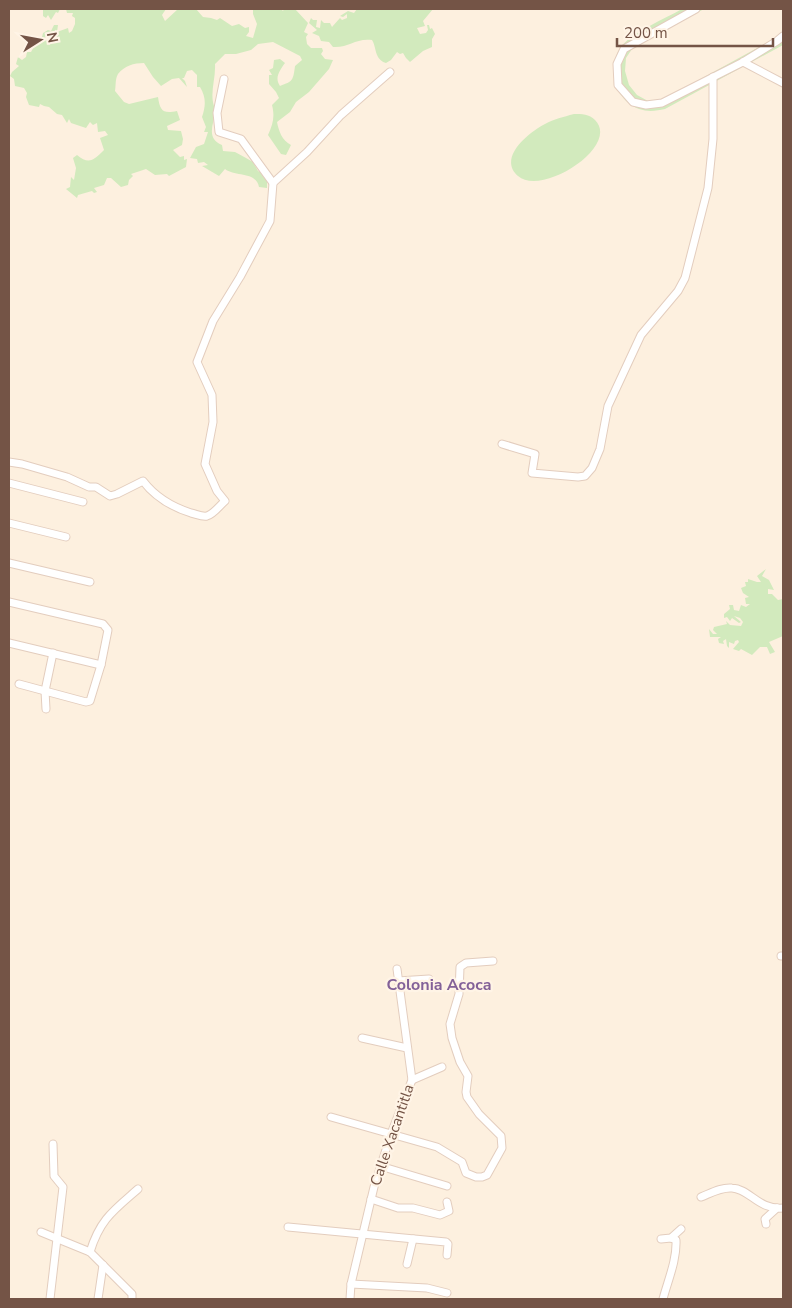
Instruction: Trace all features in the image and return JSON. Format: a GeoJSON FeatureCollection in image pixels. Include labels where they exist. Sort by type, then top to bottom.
{"type":"FeatureCollection","features":[{"type":"Feature","properties":{"kind":"street"},"geometry":{"type":"LineString","coordinates":[[696,9],[624,49],[617,64],[618,85],[633,102],[646,105],[662,104],[743,62],[783,36]]}},
{"type":"Feature","properties":{"kind":"street"},"geometry":{"type":"LineString","coordinates":[[743,62],[783,83]]}},
{"type":"Feature","properties":{"kind":"street"},"geometry":{"type":"LineString","coordinates":[[273,183],[307,152],[341,115],[390,72]]}},
{"type":"Feature","properties":{"kind":"street"},"geometry":{"type":"LineString","coordinates":[[502,444],[535,454],[532,473],[578,477],[585,476],[592,468],[600,449],[608,406],[640,334],[678,290],[685,278],[708,188],[712,139],[713,77]]}},
{"type":"Feature","properties":{"kind":"street"},"geometry":{"type":"LineString","coordinates":[[9,462],[67,477],[89,487],[96,487],[110,496],[143,481],[150,490],[168,504],[200,516],[211,514],[225,501],[217,491],[205,464],[212,422],[212,395],[197,362],[214,321],[270,221],[273,183],[240,139],[218,132],[217,114],[224,79]]}},
{"type":"Feature","properties":{"kind":"street"},"geometry":{"type":"LineString","coordinates":[[9,484],[83,502]]}},
{"type":"Feature","properties":{"kind":"street"},"geometry":{"type":"LineString","coordinates":[[9,524],[66,537]]}},
{"type":"Feature","properties":{"kind":"street"},"geometry":{"type":"LineString","coordinates":[[9,563],[90,582]]}},
{"type":"Feature","properties":{"kind":"street"},"geometry":{"type":"LineString","coordinates":[[9,602],[103,624],[107,627],[108,633],[91,700],[86,702],[19,684]]}},
{"type":"Feature","properties":{"kind":"street"},"geometry":{"type":"LineString","coordinates":[[9,643],[101,665]]}},
{"type":"Feature","properties":{"kind":"street"},"geometry":{"type":"LineString","coordinates":[[46,709],[45,691],[53,653]]}},
{"type":"Feature","properties":{"kind":"street"},"geometry":{"type":"LineString","coordinates":[[331,1117],[437,1147],[462,1162],[466,1173],[482,1177],[487,1175],[502,1148],[501,1136],[479,1114],[467,1097],[468,1076],[460,1062],[452,1038],[450,1024],[459,994],[460,966],[466,963],[493,961]]}},
{"type":"Feature","properties":{"kind":"street","name":"Calle Xacantitla"},"geometry":{"type":"LineString","coordinates":[[350,1299],[362,1235],[380,1166],[412,1080],[397,969]]}},
{"type":"Feature","properties":{"kind":"street"},"geometry":{"type":"LineString","coordinates":[[398,981],[429,979]]}},
{"type":"Feature","properties":{"kind":"street"},"geometry":{"type":"LineString","coordinates":[[362,1038],[407,1048]]}},
{"type":"Feature","properties":{"kind":"street"},"geometry":{"type":"LineString","coordinates":[[412,1080],[442,1067]]}},
{"type":"Feature","properties":{"kind":"street"},"geometry":{"type":"LineString","coordinates":[[50,1299],[64,1187],[54,1176],[53,1144]]}},
{"type":"Feature","properties":{"kind":"street"},"geometry":{"type":"LineString","coordinates":[[380,1166],[447,1186]]}},
{"type":"Feature","properties":{"kind":"street"},"geometry":{"type":"LineString","coordinates":[[701,1197],[724,1188],[732,1188],[739,1189],[762,1205],[780,1208]]}},
{"type":"Feature","properties":{"kind":"street"},"geometry":{"type":"LineString","coordinates":[[90,1252],[94,1236],[106,1216],[138,1189]]}},
{"type":"Feature","properties":{"kind":"street"},"geometry":{"type":"LineString","coordinates":[[371,1199],[398,1208],[413,1208],[440,1215],[449,1211],[447,1202]]}},
{"type":"Feature","properties":{"kind":"street"},"geometry":{"type":"LineString","coordinates":[[766,1224],[765,1219],[780,1208]]}},
{"type":"Feature","properties":{"kind":"street"},"geometry":{"type":"LineString","coordinates":[[288,1227],[448,1242],[447,1255]]}},
{"type":"Feature","properties":{"kind":"street"},"geometry":{"type":"LineString","coordinates":[[671,1238],[681,1229]]}},
{"type":"Feature","properties":{"kind":"street"},"geometry":{"type":"LineString","coordinates":[[40,1232],[90,1252],[132,1294],[132,1299]]}},
{"type":"Feature","properties":{"kind":"street"},"geometry":{"type":"LineString","coordinates":[[661,1238],[676,1240],[673,1266],[663,1299]]}},
{"type":"Feature","properties":{"kind":"street"},"geometry":{"type":"LineString","coordinates":[[407,1264],[413,1239]]}},
{"type":"Feature","properties":{"kind":"street"},"geometry":{"type":"LineString","coordinates":[[98,1299],[103,1265]]}},
{"type":"Feature","properties":{"kind":"street"},"geometry":{"type":"LineString","coordinates":[[352,1284],[427,1288],[447,1293]]}},
{"type":"Feature","properties":{"kind":"green space"},"geometry":{"type":"Polygon","coordinates":[[[43,9],[60,9],[51,20],[48,15],[46,18],[43,16],[43,9]]]}},
{"type":"Feature","properties":{"kind":"green space"},"geometry":{"type":"Polygon","coordinates":[[[66,9],[166,9],[162,15],[165,21],[178,9],[196,9],[203,17],[217,20],[220,18],[232,26],[239,24],[245,28],[249,27],[249,32],[246,36],[253,38],[257,24],[253,9],[281,9],[283,11],[284,9],[295,9],[308,23],[304,32],[308,34],[306,37],[307,44],[311,48],[322,48],[321,54],[325,59],[333,60],[329,69],[309,92],[296,102],[290,112],[277,122],[281,135],[291,145],[286,155],[281,154],[268,135],[273,120],[272,105],[279,98],[269,84],[269,75],[272,75],[269,70],[273,68],[274,60],[280,59],[285,63],[278,74],[278,83],[280,86],[288,83],[293,78],[295,66],[302,60],[300,56],[273,42],[258,44],[251,50],[236,54],[225,54],[215,64],[212,94],[216,111],[212,135],[222,145],[223,151],[235,152],[253,162],[258,171],[267,176],[267,188],[259,187],[257,182],[250,176],[225,169],[219,176],[202,166],[208,165],[204,162],[198,163],[197,159],[190,158],[196,147],[204,144],[208,132],[204,132],[206,127],[202,117],[205,105],[203,94],[200,87],[197,87],[197,75],[192,70],[187,71],[184,78],[182,78],[187,87],[179,78],[172,79],[161,86],[144,63],[126,67],[117,76],[115,91],[124,102],[129,104],[158,97],[160,106],[165,112],[177,111],[180,120],[167,126],[168,130],[181,131],[182,145],[173,150],[180,157],[184,156],[184,160],[187,159],[186,167],[169,176],[167,174],[155,175],[146,169],[131,174],[133,176],[129,180],[128,185],[121,187],[111,178],[107,178],[104,185],[94,188],[97,192],[94,193],[92,191],[78,195],[77,198],[66,189],[70,187],[71,177],[74,180],[76,168],[73,158],[77,155],[85,160],[94,159],[104,150],[100,138],[108,135],[105,131],[98,132],[97,123],[93,125],[90,122],[86,128],[71,123],[69,119],[67,123],[62,115],[57,114],[49,107],[40,104],[39,107],[29,105],[24,88],[15,86],[14,79],[10,76],[19,66],[16,64],[18,57],[22,60],[26,57],[27,52],[31,52],[36,43],[41,41],[43,33],[48,30],[51,31],[54,25],[58,25],[57,32],[68,28],[69,33],[72,31],[75,18],[72,16],[73,13],[67,13],[66,9]]]}},
{"type":"Feature","properties":{"kind":"green space"},"geometry":{"type":"Polygon","coordinates":[[[357,9],[433,9],[423,21],[425,26],[417,28],[420,34],[426,33],[428,30],[427,25],[429,25],[430,29],[432,28],[435,34],[432,39],[432,47],[423,51],[410,62],[403,53],[397,52],[386,63],[379,59],[372,40],[361,40],[333,47],[329,42],[321,41],[319,36],[312,33],[317,30],[309,23],[311,18],[317,20],[316,27],[320,28],[321,20],[324,23],[330,23],[332,27],[340,18],[342,20],[347,18],[347,14],[343,17],[340,16],[348,11],[354,13],[357,9]]]}},
{"type":"Feature","properties":{"kind":"green space"},"geometry":{"type":"Polygon","coordinates":[[[682,9],[704,9],[634,46],[626,58],[625,71],[629,85],[637,95],[648,101],[664,99],[779,36],[783,30],[783,45],[665,109],[646,111],[639,109],[630,104],[618,91],[614,73],[616,55],[632,36],[682,9]]]}},
{"type":"Feature","properties":{"kind":"green space"},"geometry":{"type":"Polygon","coordinates":[[[574,114],[593,118],[600,131],[597,143],[588,155],[575,166],[544,180],[529,181],[518,176],[512,169],[511,161],[513,154],[524,139],[548,122],[574,114]]]}},
{"type":"Feature","properties":{"kind":"green space"},"geometry":{"type":"Polygon","coordinates":[[[766,569],[762,576],[769,580],[774,590],[768,589],[768,594],[772,594],[778,600],[783,599],[783,636],[769,642],[775,652],[770,654],[767,647],[760,647],[752,655],[741,649],[739,651],[733,649],[739,642],[738,640],[734,644],[729,642],[729,648],[726,639],[723,641],[724,644],[719,643],[718,639],[721,637],[710,637],[709,629],[713,634],[717,634],[713,630],[714,627],[727,624],[726,621],[730,625],[741,626],[743,622],[740,618],[734,616],[741,622],[739,623],[732,618],[730,621],[727,617],[724,618],[724,614],[730,609],[729,605],[733,605],[734,610],[739,611],[741,605],[746,607],[750,604],[746,604],[745,598],[749,597],[743,593],[741,588],[746,586],[745,582],[748,582],[748,579],[761,582],[757,576],[766,569]]]}},
{"type":"Feature","properties":{"kind":"district","name":"Colonia Acoca"},"geometry":{"type":"Point","coordinates":[439,984]}}]}
